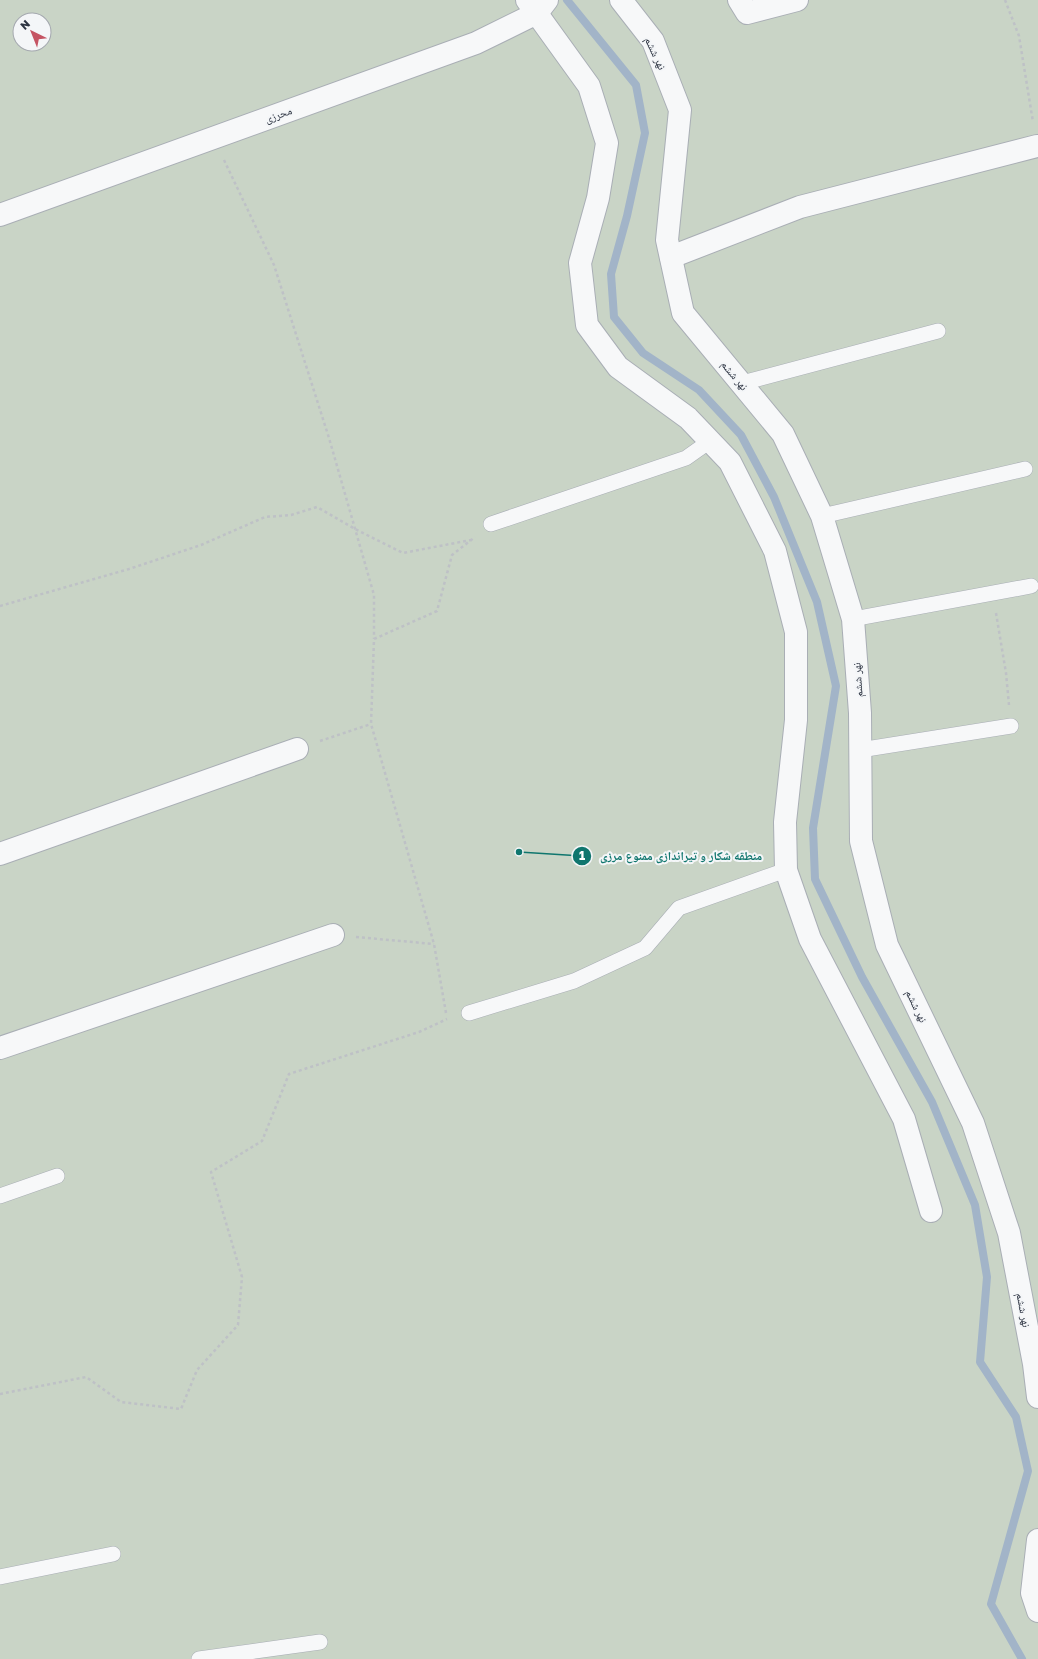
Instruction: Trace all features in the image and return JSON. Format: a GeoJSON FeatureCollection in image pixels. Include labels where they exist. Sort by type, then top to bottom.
{"type":"FeatureCollection","features":[{"type":"Feature","properties":{"kind":"street","name":"نهر ششم"},"geometry":{"type":"LineString","coordinates":[[622,0],[652,41],[680,110],[667,240],[683,313],[783,434],[822,516],[853,619],[860,712],[861,841],[887,945],[973,1123],[1009,1233],[1034,1364],[1038,1397]]}},
{"type":"Feature","properties":{"kind":"street"},"geometry":{"type":"LineString","coordinates":[[739,0],[747,13],[797,0]]}},
{"type":"Feature","properties":{"kind":"street"},"geometry":{"type":"LineString","coordinates":[[537,4],[589,86],[607,143],[598,198],[580,263],[587,325],[618,367],[688,418],[730,462],[775,551],[796,632],[796,720],[785,822],[786,870],[810,939],[904,1119],[931,1211]]}},
{"type":"Feature","properties":{"kind":"street","name":"محرزی"},"geometry":{"type":"LineString","coordinates":[[0,214],[476,43],[537,4]]}},
{"type":"Feature","properties":{"kind":"street"},"geometry":{"type":"LineString","coordinates":[[671,257],[800,208],[1037,146]]}},
{"type":"Feature","properties":{"kind":"street"},"geometry":{"type":"LineString","coordinates":[[0,854],[297,749]]}},
{"type":"Feature","properties":{"kind":"street"},"geometry":{"type":"LineString","coordinates":[[0,1048],[333,935]]}},
{"type":"Feature","properties":{"kind":"street"},"geometry":{"type":"LineString","coordinates":[[1038,1540],[1032,1593],[1038,1611]]}},
{"type":"Feature","properties":{"kind":"lane"},"geometry":{"type":"LineString","coordinates":[[742,383],[938,331]]}},
{"type":"Feature","properties":{"kind":"lane"},"geometry":{"type":"LineString","coordinates":[[491,524],[686,458],[710,441]]}},
{"type":"Feature","properties":{"kind":"lane"},"geometry":{"type":"LineString","coordinates":[[822,516],[1025,469]]}},
{"type":"Feature","properties":{"kind":"lane"},"geometry":{"type":"LineString","coordinates":[[853,619],[1031,586]]}},
{"type":"Feature","properties":{"kind":"lane"},"geometry":{"type":"LineString","coordinates":[[860,750],[1011,726]]}},
{"type":"Feature","properties":{"kind":"lane"},"geometry":{"type":"LineString","coordinates":[[469,1013],[581,978],[645,948],[679,908],[786,870]]}},
{"type":"Feature","properties":{"kind":"lane"},"geometry":{"type":"LineString","coordinates":[[0,1196],[57,1176]]}},
{"type":"Feature","properties":{"kind":"lane"},"geometry":{"type":"LineString","coordinates":[[0,1577],[113,1554]]}},
{"type":"Feature","properties":{"kind":"lane"},"geometry":{"type":"LineString","coordinates":[[199,1659],[320,1642]]}},
{"type":"Feature","properties":{"kind":"path"},"geometry":{"type":"LineString","coordinates":[[1005,0],[1019,36],[1037,146]]}},
{"type":"Feature","properties":{"kind":"path"},"geometry":{"type":"LineString","coordinates":[[213,138],[274,265],[329,438],[374,594],[371,724],[434,944],[447,1019]]}},
{"type":"Feature","properties":{"kind":"path"},"geometry":{"type":"LineString","coordinates":[[0,606],[129,569],[201,545],[265,517],[291,515],[317,507],[355,529],[403,553],[471,540]]}},
{"type":"Feature","properties":{"kind":"path"},"geometry":{"type":"LineString","coordinates":[[374,639],[437,611],[452,555],[491,524]]}},
{"type":"Feature","properties":{"kind":"path"},"geometry":{"type":"LineString","coordinates":[[992,593],[1006,673],[1011,726]]}},
{"type":"Feature","properties":{"kind":"path"},"geometry":{"type":"LineString","coordinates":[[297,749],[371,724]]}},
{"type":"Feature","properties":{"kind":"path"},"geometry":{"type":"LineString","coordinates":[[333,935],[434,944]]}},
{"type":"Feature","properties":{"kind":"path"},"geometry":{"type":"LineString","coordinates":[[0,1394],[86,1377],[121,1402],[181,1409],[197,1370],[238,1325],[242,1276],[212,1172],[262,1141],[289,1074],[419,1032],[447,1019],[469,1013]]}},
{"type":"Feature","properties":{"kind":"green space"},"geometry":{"type":"Polygon","coordinates":[[[0,0],[1038,0],[1038,1659],[0,1659],[0,0]]]}},
{"type":"Feature","properties":{"kind":"waterway"},"geometry":{"type":"LineString","coordinates":[[567,0],[636,85],[645,133],[627,216],[611,274],[614,317],[643,353],[699,390],[741,435],[774,497],[817,602],[836,686],[813,828],[815,879],[862,977],[932,1102],[975,1205],[987,1277],[980,1362],[1016,1417],[1028,1471],[991,1604],[1022,1659]]}},
{"type":"Feature","properties":{"kind":"place","name":"منطقه شکار و تیراندازی ممنوع مرزی"},"geometry":{"type":"Point","coordinates":[519,852]}}]}
